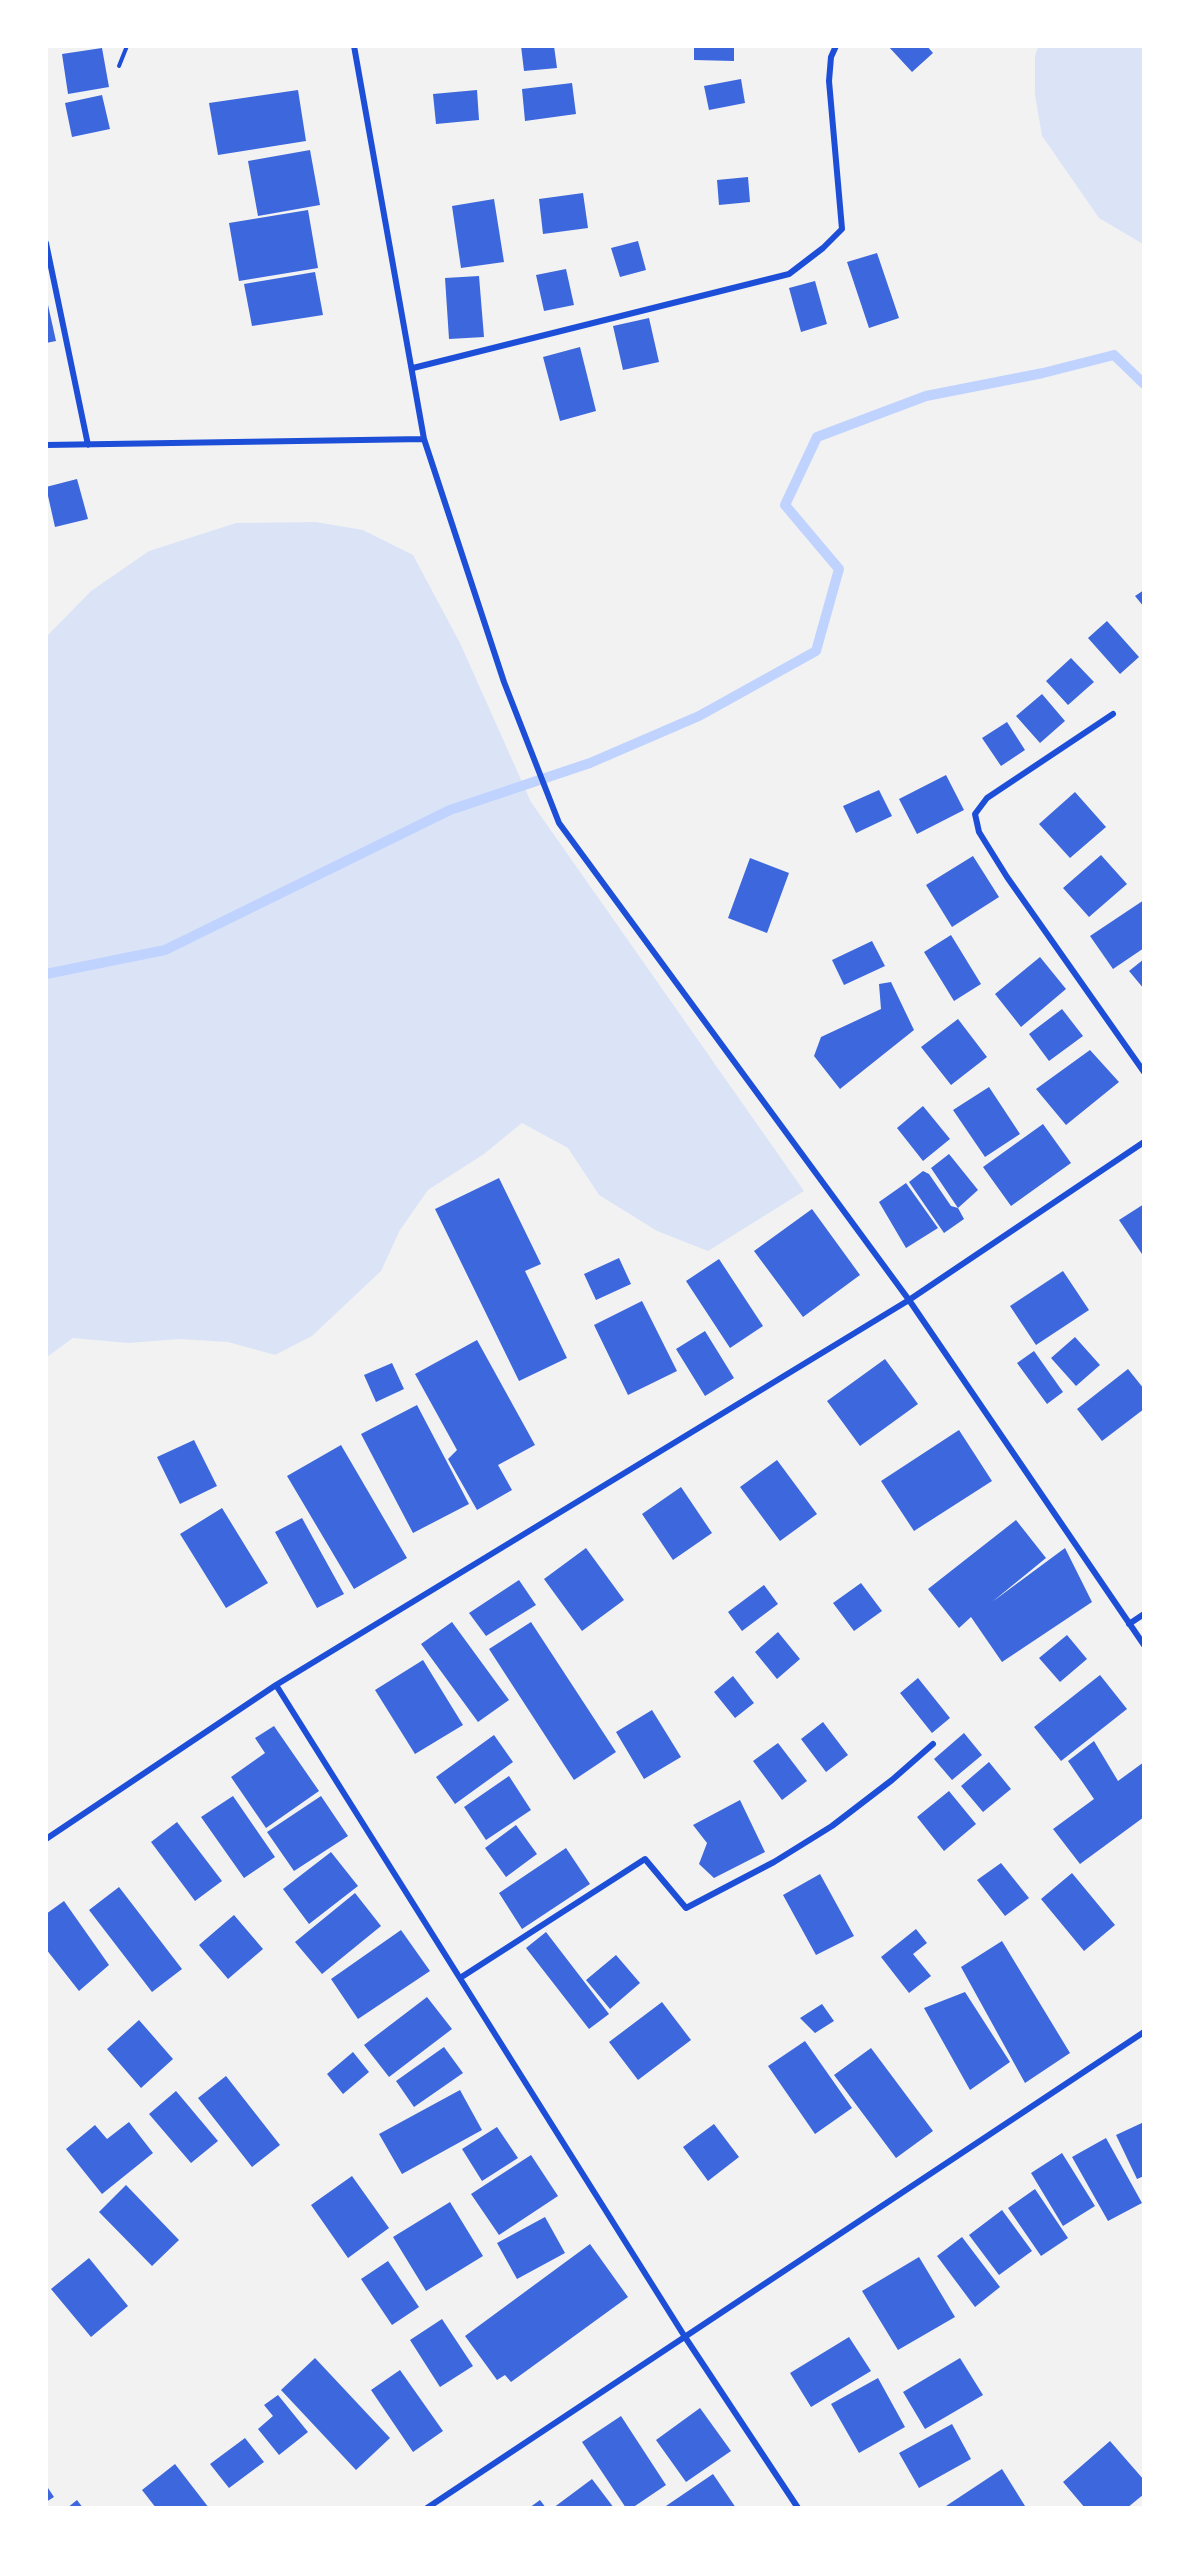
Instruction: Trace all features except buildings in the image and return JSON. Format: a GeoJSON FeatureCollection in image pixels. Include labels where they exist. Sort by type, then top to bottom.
{"type":"FeatureCollection","features":[{"type":"Feature","properties":{"kind":"street"},"geometry":{"type":"LineString","coordinates":[[354,46],[378,192],[413,368],[424,439],[504,682],[560,824],[909,1300],[1143,1646]]}},
{"type":"Feature","properties":{"kind":"street"},"geometry":{"type":"LineString","coordinates":[[413,368],[789,274],[823,248],[842,229],[829,81],[831,57],[836,46]]}},
{"type":"Feature","properties":{"kind":"street"},"geometry":{"type":"LineString","coordinates":[[46,243],[88,445]]}},
{"type":"Feature","properties":{"kind":"street"},"geometry":{"type":"LineString","coordinates":[[46,445],[424,439]]}},
{"type":"Feature","properties":{"kind":"street"},"geometry":{"type":"LineString","coordinates":[[1113,714],[987,798],[975,814],[979,832],[1007,877],[1143,1072]]}},
{"type":"Feature","properties":{"kind":"street"},"geometry":{"type":"LineString","coordinates":[[46,1839],[276,1685],[909,1300],[1143,1142]]}},
{"type":"Feature","properties":{"kind":"street"},"geometry":{"type":"LineString","coordinates":[[1128,1624],[1143,1614]]}},
{"type":"Feature","properties":{"kind":"street"},"geometry":{"type":"LineString","coordinates":[[276,1685],[686,2337],[798,2508]]}},
{"type":"Feature","properties":{"kind":"street"},"geometry":{"type":"LineString","coordinates":[[460,1977],[645,1859],[686,1908],[774,1862],[832,1826],[892,1780],[933,1744]]}},
{"type":"Feature","properties":{"kind":"street"},"geometry":{"type":"LineString","coordinates":[[427,2508],[1143,2032]]}},
{"type":"Feature","properties":{"kind":"path"},"geometry":{"type":"LineString","coordinates":[[118,66],[127,46]]}},
{"type":"Feature","properties":{"kind":"shaded area"},"geometry":{"type":"Polygon","coordinates":[[[1038,47],[1143,47],[1143,244],[1099,218],[1042,136],[1035,95],[1035,56],[1038,47]]]}},
{"type":"Feature","properties":{"kind":"shaded area"},"geometry":{"type":"Polygon","coordinates":[[[316,522],[363,530],[413,555],[460,643],[531,802],[804,1191],[708,1251],[657,1231],[599,1195],[568,1148],[522,1123],[484,1154],[428,1190],[400,1230],[381,1271],[312,1336],[275,1355],[228,1342],[179,1339],[128,1343],[73,1338],[47,1357],[47,636],[91,591],[149,551],[236,523],[316,522]]]}},
{"type":"Feature","properties":{"kind":"waterway"},"geometry":{"type":"LineString","coordinates":[[46,974],[165,950],[450,810],[590,763],[699,716],[816,651],[839,569],[785,505],[817,437],[926,396],[1043,373],[1114,355],[1144,384]]}}]}
